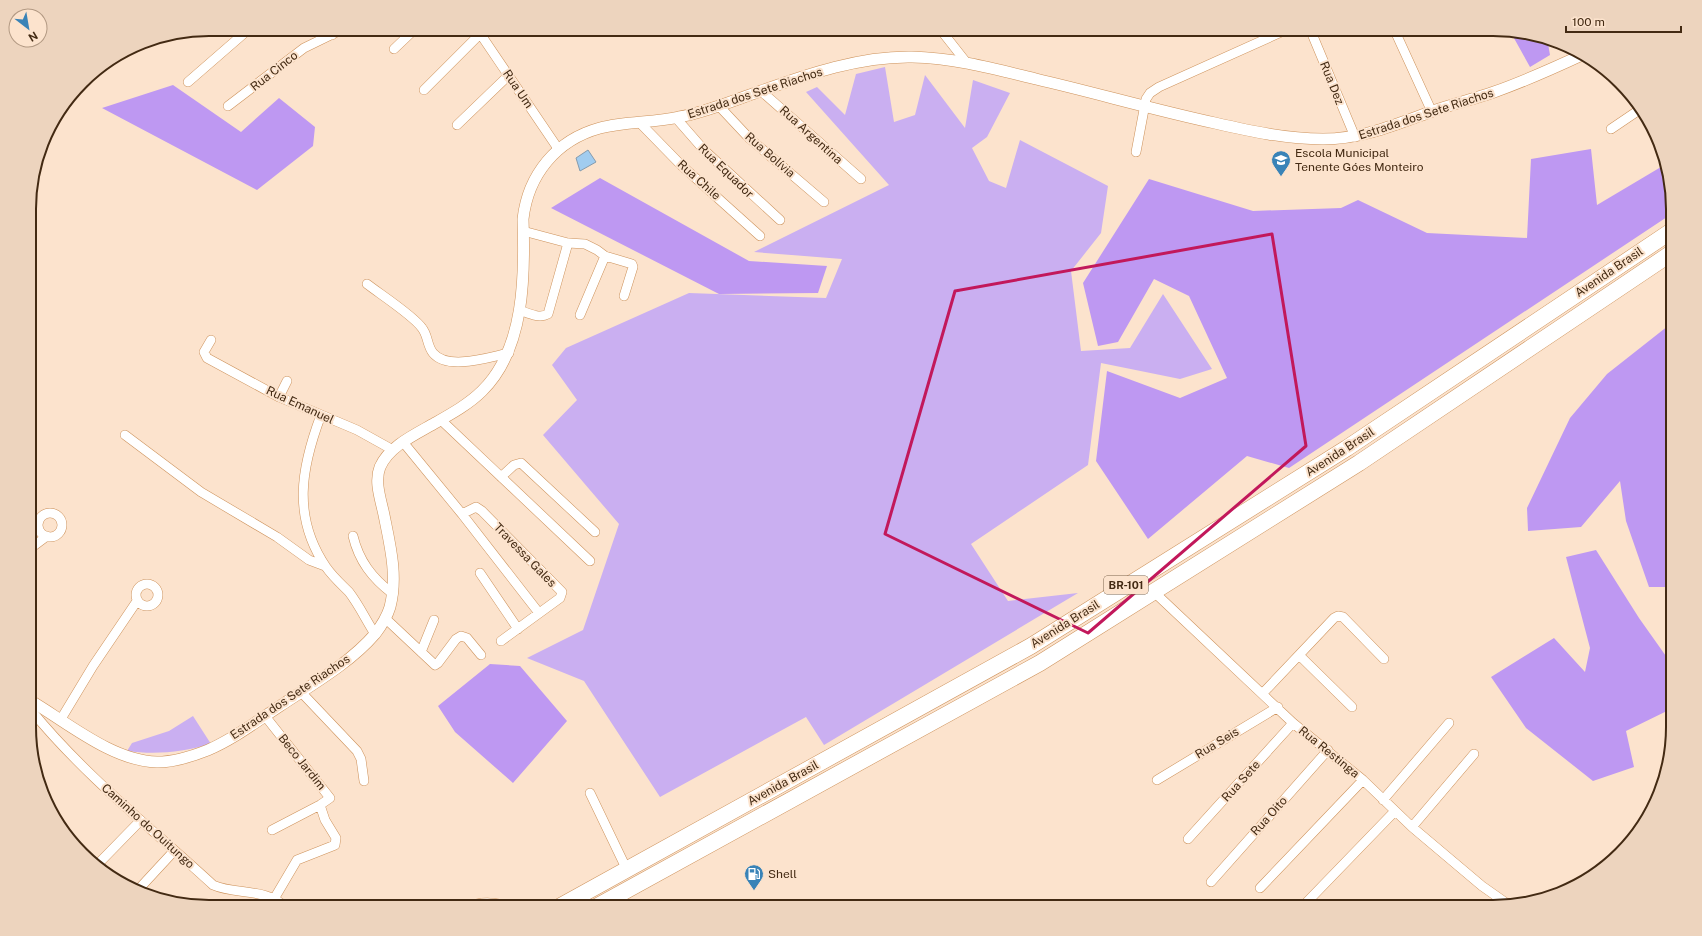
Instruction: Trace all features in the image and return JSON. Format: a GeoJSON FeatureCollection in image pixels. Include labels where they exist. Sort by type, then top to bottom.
{"type":"FeatureCollection","features":[{"type":"Feature","properties":{"kind":"highway","name":"Avenida Brasil"},"geometry":{"type":"LineString","coordinates":[[572,900],[1031,646],[1347,448],[1666,235]]}},
{"type":"Feature","properties":{"kind":"highway","name":"Avenida Brasil"},"geometry":{"type":"LineString","coordinates":[[611,900],[1040,663],[1359,463],[1666,257]]}},
{"type":"Feature","properties":{"kind":"street"},"geometry":{"type":"LineString","coordinates":[[188,82],[241,36]]}},
{"type":"Feature","properties":{"kind":"street","name":"Rua Cinco"},"geometry":{"type":"LineString","coordinates":[[228,106],[304,48],[330,36]]}},
{"type":"Feature","properties":{"kind":"street"},"geometry":{"type":"LineString","coordinates":[[394,49],[408,36]]}},
{"type":"Feature","properties":{"kind":"street"},"geometry":{"type":"LineString","coordinates":[[424,90],[474,36]]}},
{"type":"Feature","properties":{"kind":"street","name":"Rua Um"},"geometry":{"type":"LineString","coordinates":[[482,36],[559,150]]}},
{"type":"Feature","properties":{"kind":"street"},"geometry":{"type":"LineString","coordinates":[[947,36],[966,62]]}},
{"type":"Feature","properties":{"kind":"street"},"geometry":{"type":"LineString","coordinates":[[1136,152],[1148,96],[1159,87],[1272,36]]}},
{"type":"Feature","properties":{"kind":"street","name":"Rua Dez"},"geometry":{"type":"LineString","coordinates":[[1313,36],[1355,137]]}},
{"type":"Feature","properties":{"kind":"street"},"geometry":{"type":"LineString","coordinates":[[1397,36],[1432,112]]}},
{"type":"Feature","properties":{"kind":"street","name":"Estrada dos Sete Riachos"},"geometry":{"type":"LineString","coordinates":[[36,704],[93,739],[123,755],[158,762],[190,756],[225,742],[265,716],[352,656],[375,634],[386,619],[392,594],[394,571],[379,491],[378,475],[384,461],[393,450],[403,442],[441,420],[482,390],[497,373],[508,353],[515,335],[519,310],[525,204],[529,189],[539,172],[559,150],[583,135],[598,129],[676,118],[719,106],[789,81],[866,61],[910,57],[966,62],[1080,88],[1145,105],[1169,113],[1262,133],[1321,139],[1355,137],[1382,130],[1493,92],[1544,73],[1577,57]]}},
{"type":"Feature","properties":{"kind":"street"},"geometry":{"type":"LineString","coordinates":[[457,125],[509,75]]}},
{"type":"Feature","properties":{"kind":"street","name":"Rua Argentina"},"geometry":{"type":"LineString","coordinates":[[762,90],[861,179]]}},
{"type":"Feature","properties":{"kind":"street","name":"Rua Bolívia"},"geometry":{"type":"LineString","coordinates":[[719,106],[750,138],[824,202]]}},
{"type":"Feature","properties":{"kind":"street"},"geometry":{"type":"LineString","coordinates":[[1611,129],[1636,112]]}},
{"type":"Feature","properties":{"kind":"street","name":"Rua Equador"},"geometry":{"type":"LineString","coordinates":[[676,118],[704,150],[780,220]]}},
{"type":"Feature","properties":{"kind":"street","name":"Rua Chile"},"geometry":{"type":"LineString","coordinates":[[640,123],[681,165],[760,236]]}},
{"type":"Feature","properties":{"kind":"street"},"geometry":{"type":"LineString","coordinates":[[523,231],[568,243],[585,244],[605,256],[632,264],[633,268],[624,296]]}},
{"type":"Feature","properties":{"kind":"street"},"geometry":{"type":"LineString","coordinates":[[519,310],[543,316],[548,314],[568,243]]}},
{"type":"Feature","properties":{"kind":"street"},"geometry":{"type":"LineString","coordinates":[[580,315],[605,256]]}},
{"type":"Feature","properties":{"kind":"street"},"geometry":{"type":"LineString","coordinates":[[367,284],[422,328],[432,352],[444,361],[449,362],[468,360],[508,353]]}},
{"type":"Feature","properties":{"kind":"street","name":"Rua Emanuel"},"geometry":{"type":"LineString","coordinates":[[211,340],[204,352],[207,358],[279,397],[371,437],[393,450]]}},
{"type":"Feature","properties":{"kind":"street"},"geometry":{"type":"LineString","coordinates":[[279,397],[287,381]]}},
{"type":"Feature","properties":{"kind":"street"},"geometry":{"type":"LineString","coordinates":[[321,415],[312,439],[302,491],[303,515],[307,529],[325,566],[352,596],[375,634]]}},
{"type":"Feature","properties":{"kind":"street"},"geometry":{"type":"LineString","coordinates":[[441,420],[590,561]]}},
{"type":"Feature","properties":{"kind":"street"},"geometry":{"type":"LineString","coordinates":[[125,435],[201,492],[277,537],[309,560],[325,566]]}},
{"type":"Feature","properties":{"kind":"street","name":"Travessa Gales"},"geometry":{"type":"LineString","coordinates":[[403,442],[462,514],[539,613]]}},
{"type":"Feature","properties":{"kind":"street"},"geometry":{"type":"LineString","coordinates":[[501,477],[514,465],[521,463],[594,532]]}},
{"type":"Feature","properties":{"kind":"street","name":"Travessa Gales"},"geometry":{"type":"LineString","coordinates":[[462,514],[476,507],[482,511],[562,592],[560,598],[502,641]]}},
{"type":"Feature","properties":{"kind":"street"},"geometry":{"type":"LineString","coordinates":[[36,544],[47,536]]}},
{"type":"Feature","properties":{"kind":"street"},"geometry":{"type":"LineString","coordinates":[[353,536],[357,550],[367,570],[392,594]]}},
{"type":"Feature","properties":{"kind":"street"},"geometry":{"type":"LineString","coordinates":[[480,573],[518,629]]}},
{"type":"Feature","properties":{"kind":"street","name":"Rua Restinga"},"geometry":{"type":"LineString","coordinates":[[1154,592],[1293,722],[1364,780],[1412,827],[1482,886],[1502,900]]}},
{"type":"Feature","properties":{"kind":"street"},"geometry":{"type":"LineString","coordinates":[[61,719],[75,694],[137,601]]}},
{"type":"Feature","properties":{"kind":"street"},"geometry":{"type":"LineString","coordinates":[[1263,693],[1300,656],[1334,618],[1340,616],[1384,659]]}},
{"type":"Feature","properties":{"kind":"street"},"geometry":{"type":"LineString","coordinates":[[386,619],[434,664],[438,663],[456,639],[461,636],[467,638],[481,655]]}},
{"type":"Feature","properties":{"kind":"street"},"geometry":{"type":"LineString","coordinates":[[421,652],[434,620]]}},
{"type":"Feature","properties":{"kind":"street"},"geometry":{"type":"LineString","coordinates":[[1300,656],[1352,707]]}},
{"type":"Feature","properties":{"kind":"street"},"geometry":{"type":"LineString","coordinates":[[301,692],[357,751],[361,759],[364,781]]}},
{"type":"Feature","properties":{"kind":"street","name":"Rua Seis"},"geometry":{"type":"LineString","coordinates":[[1157,780],[1278,707]]}},
{"type":"Feature","properties":{"kind":"street","name":"Beco Jardim"},"geometry":{"type":"LineString","coordinates":[[265,716],[330,796],[329,800],[272,830]]}},
{"type":"Feature","properties":{"kind":"street","name":"Caminho do Ouitungo"},"geometry":{"type":"LineString","coordinates":[[36,717],[58,741],[140,821],[213,885],[228,890],[255,893],[274,899]]}},
{"type":"Feature","properties":{"kind":"street","name":"Rua Sete"},"geometry":{"type":"LineString","coordinates":[[1188,839],[1293,722]]}},
{"type":"Feature","properties":{"kind":"street"},"geometry":{"type":"LineString","coordinates":[[1383,800],[1449,723]]}},
{"type":"Feature","properties":{"kind":"street","name":"Rua Oito"},"geometry":{"type":"LineString","coordinates":[[1212,882],[1328,750]]}},
{"type":"Feature","properties":{"kind":"street"},"geometry":{"type":"LineString","coordinates":[[1412,827],[1474,754]]}},
{"type":"Feature","properties":{"kind":"street"},"geometry":{"type":"LineString","coordinates":[[1260,888],[1364,780]]}},
{"type":"Feature","properties":{"kind":"street"},"geometry":{"type":"LineString","coordinates":[[590,793],[627,870]]}},
{"type":"Feature","properties":{"kind":"street","name":"Beco Jardim"},"geometry":{"type":"LineString","coordinates":[[274,899],[297,860],[335,845],[336,838],[325,820],[320,805]]}},
{"type":"Feature","properties":{"kind":"street"},"geometry":{"type":"LineString","coordinates":[[1309,900],[1395,811]]}},
{"type":"Feature","properties":{"kind":"street"},"geometry":{"type":"LineString","coordinates":[[101,861],[140,821]]}},
{"type":"Feature","properties":{"kind":"street"},"geometry":{"type":"LineString","coordinates":[[141,886],[174,851]]}},
{"type":"Feature","properties":{"kind":"highlighted area"},"geometry":{"type":"Polygon","coordinates":[[[1272,234],[1306,446],[1088,633],[885,534],[955,291],[1272,234]]]}},
{"type":"Feature","properties":{"kind":"shaded area"},"geometry":{"type":"Polygon","coordinates":[[[1513,37],[1548,45],[1550,55],[1530,67],[1513,37]]]}},
{"type":"Feature","properties":{"kind":"shaded area"},"geometry":{"type":"Polygon","coordinates":[[[885,67],[894,122],[915,115],[925,75],[965,128],[973,80],[1010,93],[987,137],[972,148],[989,181],[1006,188],[1020,140],[1108,186],[1101,233],[1071,271],[1081,351],[1130,348],[1163,294],[1212,369],[1180,379],[1101,363],[1088,465],[971,544],[1008,601],[1078,593],[824,745],[806,717],[660,797],[584,681],[527,658],[583,630],[619,524],[543,435],[577,400],[552,365],[566,348],[689,293],[826,298],[842,259],[754,252],[889,185],[806,92],[817,87],[845,115],[856,74],[885,67]]]}},
{"type":"Feature","properties":{"kind":"shaded area"},"geometry":{"type":"Polygon","coordinates":[[[173,85],[241,132],[279,98],[315,127],[313,146],[257,190],[102,108],[173,85]]]}},
{"type":"Feature","properties":{"kind":"shaded area"},"geometry":{"type":"Polygon","coordinates":[[[1591,149],[1597,205],[1661,167],[1665,186],[1666,218],[1289,468],[1247,456],[1148,539],[1096,461],[1107,371],[1180,398],[1227,378],[1189,296],[1154,279],[1118,342],[1098,346],[1083,283],[1149,179],[1253,211],[1341,208],[1358,200],[1427,233],[1527,238],[1531,159],[1591,149]]]}},
{"type":"Feature","properties":{"kind":"shaded area"},"geometry":{"type":"Polygon","coordinates":[[[600,178],[749,261],[827,266],[818,293],[719,294],[551,208],[600,178]]]}},
{"type":"Feature","properties":{"kind":"shaded area"},"geometry":{"type":"Polygon","coordinates":[[[1666,328],[1666,587],[1649,587],[1626,521],[1620,481],[1581,527],[1528,531],[1527,508],[1570,418],[1607,374],[1666,328]]]}},
{"type":"Feature","properties":{"kind":"shaded area"},"geometry":{"type":"Polygon","coordinates":[[[1596,550],[1639,618],[1666,656],[1666,711],[1626,731],[1634,767],[1593,781],[1526,728],[1491,677],[1554,638],[1585,672],[1590,648],[1566,557],[1596,550]]]}},
{"type":"Feature","properties":{"kind":"shaded area"},"geometry":{"type":"Polygon","coordinates":[[[490,664],[520,666],[567,721],[513,783],[455,732],[438,706],[490,664]]]}},
{"type":"Feature","properties":{"kind":"shaded area"},"geometry":{"type":"Polygon","coordinates":[[[193,716],[211,744],[169,752],[149,753],[127,751],[132,743],[169,731],[193,716]]]}},
{"type":"Feature","properties":{"kind":"water"},"geometry":{"type":"Polygon","coordinates":[[[588,150],[596,162],[580,171],[576,158],[588,150]]]}},
{"type":"Feature","properties":{"kind":"place","name":"Escola Municipal Tenente Góes Monteiro"},"geometry":{"type":"Point","coordinates":[1281,177]}},
{"type":"Feature","properties":{"kind":"place","name":"Shell"},"geometry":{"type":"Point","coordinates":[754,891]}}]}
